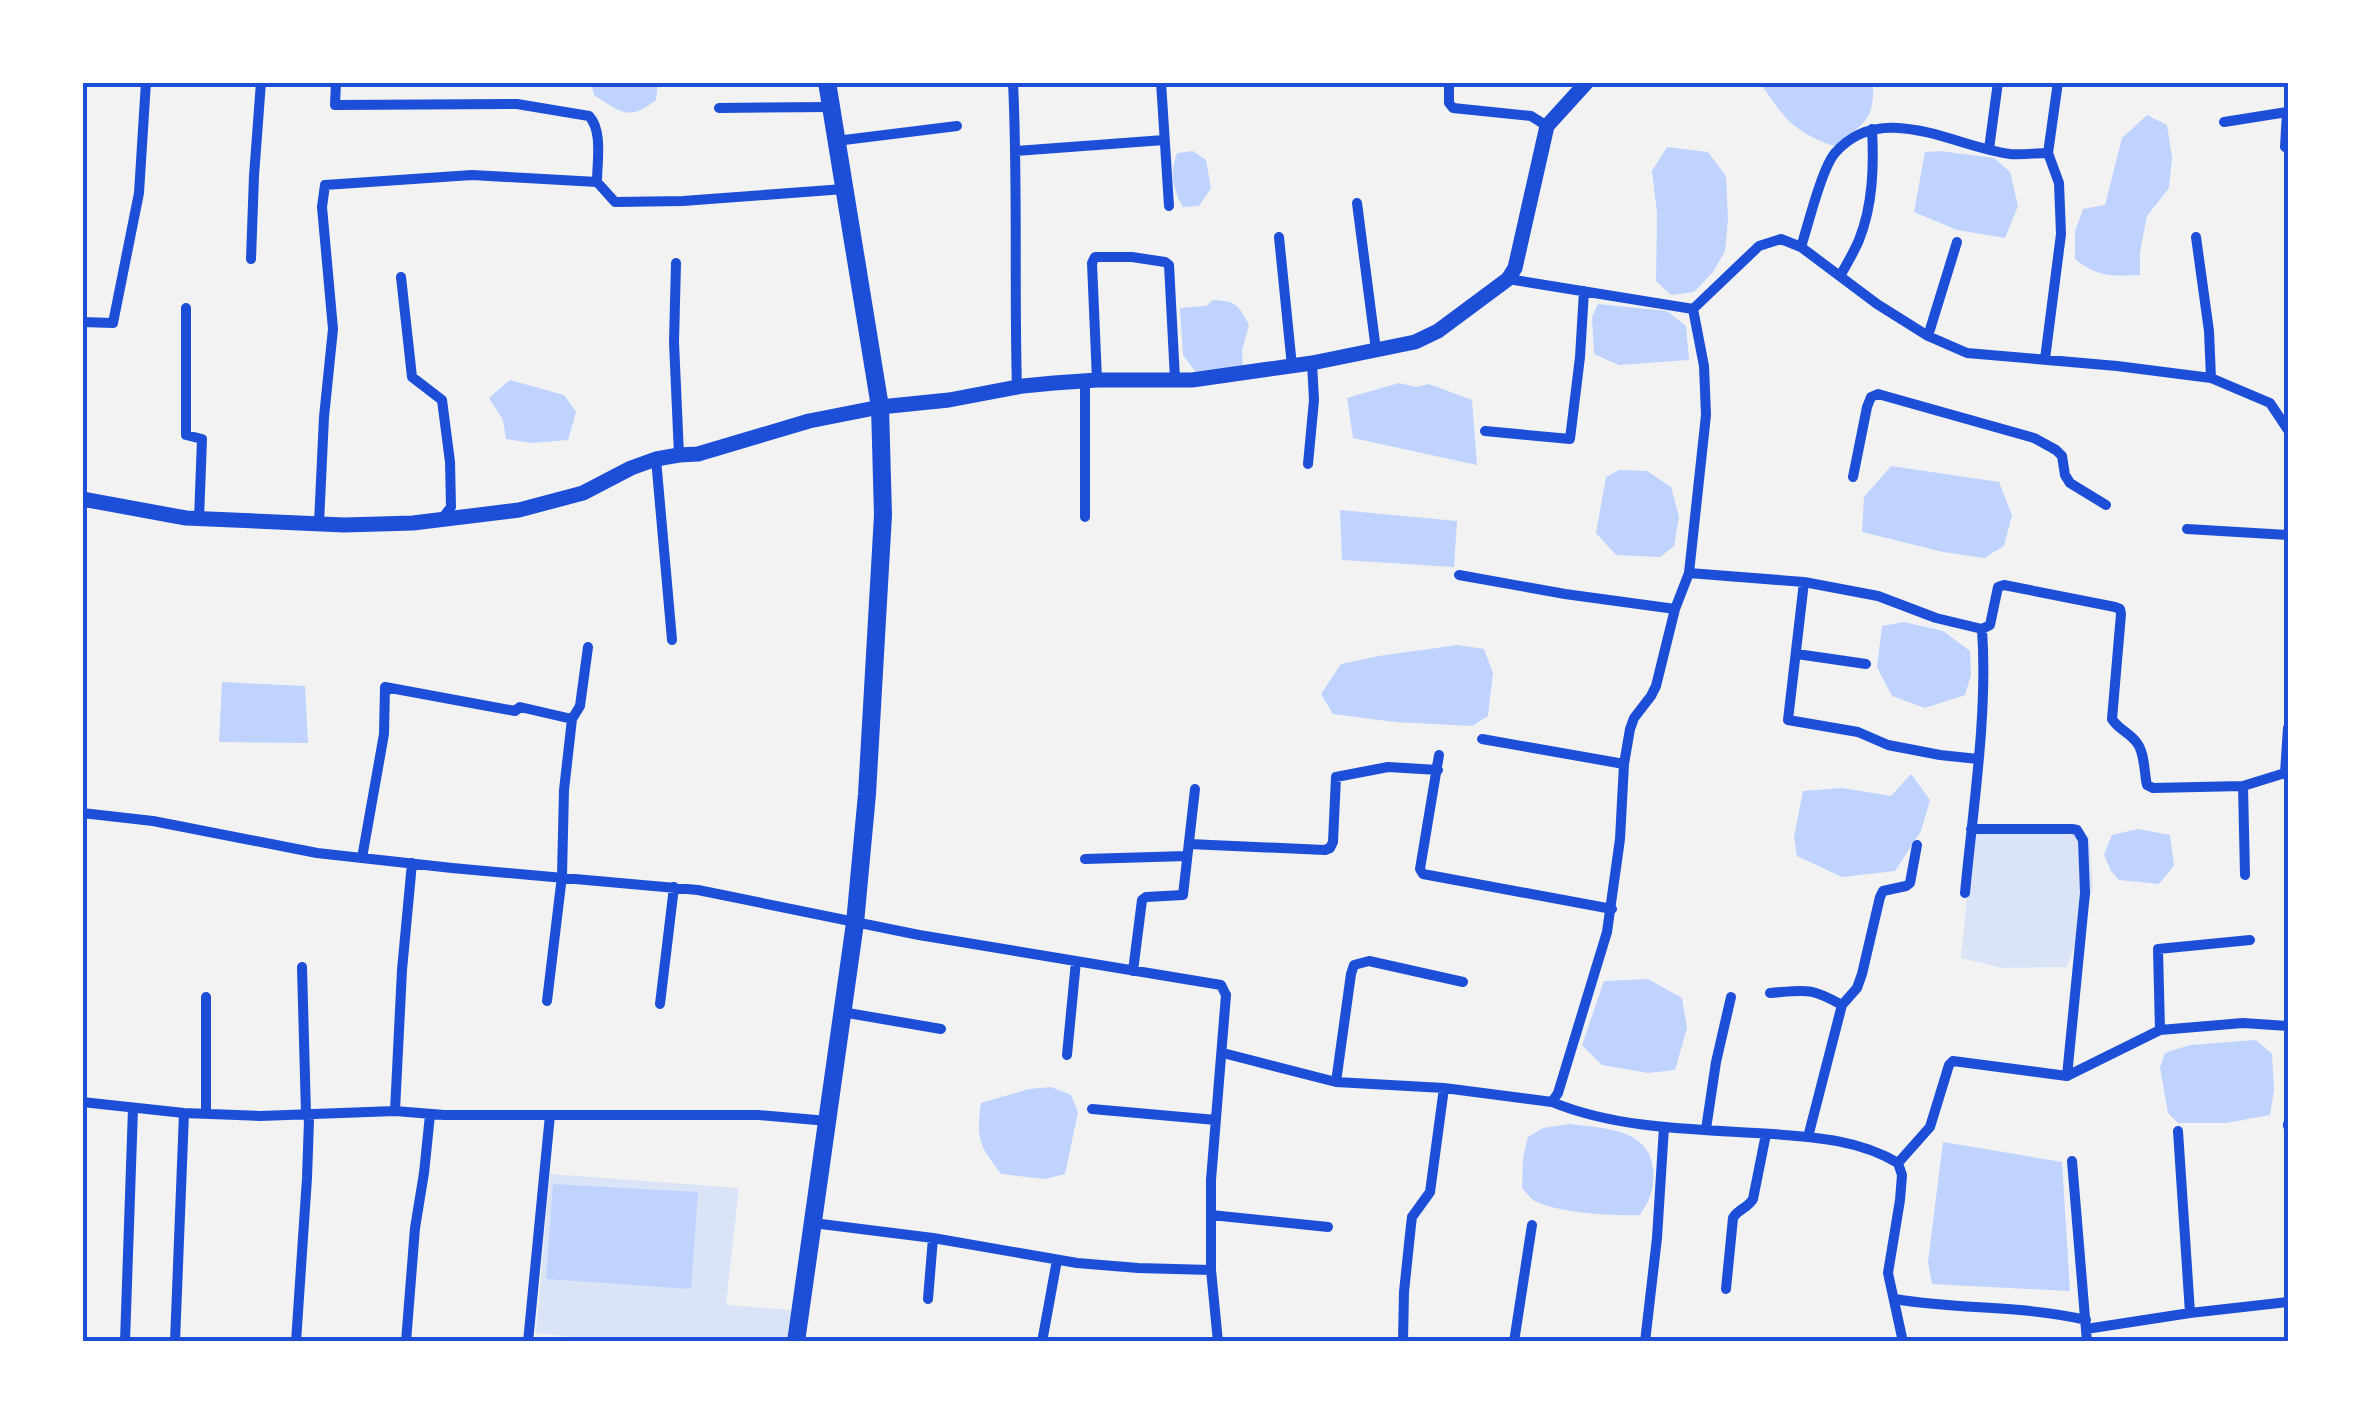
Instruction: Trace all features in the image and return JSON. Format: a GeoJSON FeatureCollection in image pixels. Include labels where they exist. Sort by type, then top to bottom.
{"type":"FeatureCollection","features":[{"type":"Feature","properties":{"kind":"main road"},"geometry":{"type":"LineString","coordinates":[[796,1342],[854,923],[868,794],[881,580],[880,407],[827,82]]}},
{"type":"Feature","properties":{"kind":"street"},"geometry":{"type":"LineString","coordinates":[[82,322],[113,322],[139,193],[146,82]]}},
{"type":"Feature","properties":{"kind":"street"},"geometry":{"type":"LineString","coordinates":[[252,259],[261,82]]}},
{"type":"Feature","properties":{"kind":"street"},"geometry":{"type":"LineString","coordinates":[[336,82],[335,105],[517,104],[589,116],[597,133],[597,182],[615,202],[844,189]]}},
{"type":"Feature","properties":{"kind":"street"},"geometry":{"type":"LineString","coordinates":[[1013,82],[1017,389]]}},
{"type":"Feature","properties":{"kind":"street"},"geometry":{"type":"LineString","coordinates":[[1160,82],[1168,206]]}},
{"type":"Feature","properties":{"kind":"street"},"geometry":{"type":"LineString","coordinates":[[1449,82],[1449,104],[1453,108],[1531,116],[1547,126]]}},
{"type":"Feature","properties":{"kind":"street"},"geometry":{"type":"LineString","coordinates":[[82,499],[199,519],[413,524],[519,510],[583,492],[656,459],[698,454],[808,421],[880,407],[1091,380],[1192,380],[1312,363],[1415,342],[1438,331],[1508,279],[1515,268],[1547,126],[1587,82]]}},
{"type":"Feature","properties":{"kind":"street"},"geometry":{"type":"LineString","coordinates":[[1989,149],[1998,82]]}},
{"type":"Feature","properties":{"kind":"street"},"geometry":{"type":"LineString","coordinates":[[2045,359],[2061,234],[2059,183],[2048,152],[2058,82]]}},
{"type":"Feature","properties":{"kind":"street"},"geometry":{"type":"LineString","coordinates":[[719,108],[830,107]]}},
{"type":"Feature","properties":{"kind":"street"},"geometry":{"type":"LineString","coordinates":[[2224,122],[2288,112],[2288,147]]}},
{"type":"Feature","properties":{"kind":"street"},"geometry":{"type":"LineString","coordinates":[[836,141],[957,126]]}},
{"type":"Feature","properties":{"kind":"street"},"geometry":{"type":"LineString","coordinates":[[1800,246],[1836,152],[1872,129],[1884,126],[1920,131],[2012,154],[2048,152]]}},
{"type":"Feature","properties":{"kind":"street"},"geometry":{"type":"LineString","coordinates":[[1840,276],[1859,242],[1864,223],[1874,166],[1872,129]]}},
{"type":"Feature","properties":{"kind":"street"},"geometry":{"type":"LineString","coordinates":[[1016,151],[1164,140]]}},
{"type":"Feature","properties":{"kind":"street"},"geometry":{"type":"LineString","coordinates":[[319,524],[333,329],[322,207],[325,185],[472,174],[597,182]]}},
{"type":"Feature","properties":{"kind":"street"},"geometry":{"type":"LineString","coordinates":[[1357,203],[1376,350]]}},
{"type":"Feature","properties":{"kind":"street"},"geometry":{"type":"LineString","coordinates":[[1280,237],[1292,366]]}},
{"type":"Feature","properties":{"kind":"street"},"geometry":{"type":"LineString","coordinates":[[2196,238],[2212,378]]}},
{"type":"Feature","properties":{"kind":"street"},"geometry":{"type":"LineString","coordinates":[[1692,309],[1759,246],[1781,239],[1800,246],[1877,304],[1928,336],[1967,353],[2212,378],[2270,403],[2288,430]]}},
{"type":"Feature","properties":{"kind":"street"},"geometry":{"type":"LineString","coordinates":[[1928,336],[1957,242]]}},
{"type":"Feature","properties":{"kind":"street"},"geometry":{"type":"LineString","coordinates":[[1085,518],[1092,263],[1096,258],[1132,257],[1169,265],[1174,379]]}},
{"type":"Feature","properties":{"kind":"street"},"geometry":{"type":"LineString","coordinates":[[676,263],[674,342],[679,454]]}},
{"type":"Feature","properties":{"kind":"street"},"geometry":{"type":"LineString","coordinates":[[401,277],[412,377],[442,400],[451,507],[440,520]]}},
{"type":"Feature","properties":{"kind":"street"},"geometry":{"type":"LineString","coordinates":[[1508,279],[1692,309]]}},
{"type":"Feature","properties":{"kind":"street"},"geometry":{"type":"LineString","coordinates":[[1485,431],[1570,439],[1584,291]]}},
{"type":"Feature","properties":{"kind":"street"},"geometry":{"type":"LineString","coordinates":[[186,308],[186,435],[202,439],[199,519]]}},
{"type":"Feature","properties":{"kind":"street"},"geometry":{"type":"LineString","coordinates":[[1552,1102],[1558,1093],[1612,909],[1630,729],[1656,686],[1675,609],[1689,573],[1706,414],[1704,366],[1692,309]]}},
{"type":"Feature","properties":{"kind":"street"},"geometry":{"type":"LineString","coordinates":[[1308,464],[1314,400],[1312,363]]}},
{"type":"Feature","properties":{"kind":"street"},"geometry":{"type":"LineString","coordinates":[[1853,477],[1867,407],[1871,397],[1878,394],[2034,438],[2062,456],[2070,483],[2106,506]]}},
{"type":"Feature","properties":{"kind":"street"},"geometry":{"type":"LineString","coordinates":[[656,459],[672,640]]}},
{"type":"Feature","properties":{"kind":"street"},"geometry":{"type":"LineString","coordinates":[[2187,529],[2288,535]]}},
{"type":"Feature","properties":{"kind":"street"},"geometry":{"type":"LineString","coordinates":[[1689,573],[1804,582],[1878,596],[1936,618],[1982,628],[1990,625],[1998,588],[2004,585],[2120,609],[2111,713],[2116,726],[2140,747],[2147,785],[2153,788],[2244,786],[2287,775],[2288,728]]}},
{"type":"Feature","properties":{"kind":"street"},"geometry":{"type":"LineString","coordinates":[[1458,575],[1675,609]]}},
{"type":"Feature","properties":{"kind":"street"},"geometry":{"type":"LineString","coordinates":[[1804,582],[1788,720],[1858,732],[1888,745],[1978,760]]}},
{"type":"Feature","properties":{"kind":"street"},"geometry":{"type":"LineString","coordinates":[[1965,893],[1978,760],[1982,628]]}},
{"type":"Feature","properties":{"kind":"street"},"geometry":{"type":"LineString","coordinates":[[547,1001],[562,876],[564,790],[572,719],[580,706],[588,647]]}},
{"type":"Feature","properties":{"kind":"street"},"geometry":{"type":"LineString","coordinates":[[1797,654],[1866,664]]}},
{"type":"Feature","properties":{"kind":"street"},"geometry":{"type":"LineString","coordinates":[[362,858],[384,734],[385,687],[515,711],[520,707],[572,719]]}},
{"type":"Feature","properties":{"kind":"street"},"geometry":{"type":"LineString","coordinates":[[1482,739],[1624,764]]}},
{"type":"Feature","properties":{"kind":"street"},"geometry":{"type":"LineString","coordinates":[[1439,755],[1420,869],[1423,874],[1612,909]]}},
{"type":"Feature","properties":{"kind":"street"},"geometry":{"type":"LineString","coordinates":[[1085,859],[1188,850],[1325,850],[1333,842],[1336,776],[1388,767],[1438,770]]}},
{"type":"Feature","properties":{"kind":"street"},"geometry":{"type":"LineString","coordinates":[[2244,786],[2245,874]]}},
{"type":"Feature","properties":{"kind":"street"},"geometry":{"type":"LineString","coordinates":[[1134,971],[1142,900],[1184,895],[1195,788]]}},
{"type":"Feature","properties":{"kind":"street"},"geometry":{"type":"LineString","coordinates":[[82,821],[83,813],[152,820],[362,858],[698,890],[854,923],[1221,985],[1226,995],[1211,1214],[1211,1270],[1218,1342]]}},
{"type":"Feature","properties":{"kind":"street"},"geometry":{"type":"LineString","coordinates":[[1971,829],[2072,829],[2083,840],[2084,893],[2067,1076]]}},
{"type":"Feature","properties":{"kind":"street"},"geometry":{"type":"LineString","coordinates":[[1808,1137],[1842,1006],[1857,988],[1880,896],[1910,882],[1917,846]]}},
{"type":"Feature","properties":{"kind":"street"},"geometry":{"type":"LineString","coordinates":[[395,1112],[412,864]]}},
{"type":"Feature","properties":{"kind":"street"},"geometry":{"type":"LineString","coordinates":[[660,1004],[674,887]]}},
{"type":"Feature","properties":{"kind":"street"},"geometry":{"type":"LineString","coordinates":[[2160,1030],[2158,948],[2250,940]]}},
{"type":"Feature","properties":{"kind":"street"},"geometry":{"type":"LineString","coordinates":[[1067,1055],[1076,961]]}},
{"type":"Feature","properties":{"kind":"street"},"geometry":{"type":"LineString","coordinates":[[1336,1082],[1354,965],[1369,961],[1463,982]]}},
{"type":"Feature","properties":{"kind":"street"},"geometry":{"type":"LineString","coordinates":[[296,1342],[309,1120],[302,968]]}},
{"type":"Feature","properties":{"kind":"street"},"geometry":{"type":"LineString","coordinates":[[1770,993],[1822,993],[1842,1006]]}},
{"type":"Feature","properties":{"kind":"street"},"geometry":{"type":"LineString","coordinates":[[206,997],[206,1114]]}},
{"type":"Feature","properties":{"kind":"street"},"geometry":{"type":"LineString","coordinates":[[1706,1129],[1731,997]]}},
{"type":"Feature","properties":{"kind":"street"},"geometry":{"type":"LineString","coordinates":[[842,1012],[941,1028]]}},
{"type":"Feature","properties":{"kind":"street"},"geometry":{"type":"LineString","coordinates":[[1898,1163],[1930,1127],[1951,1062],[2067,1076],[2160,1030],[2243,1023],[2288,1026]]}},
{"type":"Feature","properties":{"kind":"street"},"geometry":{"type":"LineString","coordinates":[[1223,1053],[1336,1082],[1444,1088],[1552,1102],[1576,1112],[1664,1126],[1828,1138],[1886,1156],[1898,1163],[1902,1176],[1888,1272],[1903,1342]]}},
{"type":"Feature","properties":{"kind":"street"},"geometry":{"type":"LineString","coordinates":[[1403,1342],[1412,1217],[1430,1192],[1444,1088]]}},
{"type":"Feature","properties":{"kind":"street"},"geometry":{"type":"LineString","coordinates":[[82,1102],[184,1113],[282,1117],[395,1112],[758,1115],[828,1121]]}},
{"type":"Feature","properties":{"kind":"street"},"geometry":{"type":"LineString","coordinates":[[124,1342],[133,1108]]}},
{"type":"Feature","properties":{"kind":"street"},"geometry":{"type":"LineString","coordinates":[[1092,1109],[1216,1120]]}},
{"type":"Feature","properties":{"kind":"street"},"geometry":{"type":"LineString","coordinates":[[175,1342],[184,1113]]}},
{"type":"Feature","properties":{"kind":"street"},"geometry":{"type":"LineString","coordinates":[[406,1342],[415,1228],[430,1115]]}},
{"type":"Feature","properties":{"kind":"street"},"geometry":{"type":"LineString","coordinates":[[528,1342],[550,1116]]}},
{"type":"Feature","properties":{"kind":"street"},"geometry":{"type":"LineString","coordinates":[[1645,1342],[1664,1126]]}},
{"type":"Feature","properties":{"kind":"street"},"geometry":{"type":"LineString","coordinates":[[2178,1132],[2190,1313]]}},
{"type":"Feature","properties":{"kind":"street"},"geometry":{"type":"LineString","coordinates":[[1726,1290],[1733,1218],[1753,1199],[1766,1134]]}},
{"type":"Feature","properties":{"kind":"street"},"geometry":{"type":"LineString","coordinates":[[2072,1161],[2086,1330]]}},
{"type":"Feature","properties":{"kind":"street"},"geometry":{"type":"LineString","coordinates":[[1211,1214],[1328,1227]]}},
{"type":"Feature","properties":{"kind":"street"},"geometry":{"type":"LineString","coordinates":[[814,1223],[933,1238],[1057,1260],[1211,1270]]}},
{"type":"Feature","properties":{"kind":"street"},"geometry":{"type":"LineString","coordinates":[[1514,1342],[1532,1225]]}},
{"type":"Feature","properties":{"kind":"street"},"geometry":{"type":"LineString","coordinates":[[928,1298],[933,1238]]}},
{"type":"Feature","properties":{"kind":"street"},"geometry":{"type":"LineString","coordinates":[[1042,1342],[1057,1260]]}},
{"type":"Feature","properties":{"kind":"street"},"geometry":{"type":"LineString","coordinates":[[1895,1299],[2050,1312],[2086,1330],[2288,1302]]}},
{"type":"Feature","properties":{"kind":"shaded area"},"geometry":{"type":"Polygon","coordinates":[[[1974,827],[2089,836],[2093,887],[2067,967],[2002,968],[1961,958],[1974,827]]]}},
{"type":"Feature","properties":{"kind":"shaded area"},"geometry":{"type":"Polygon","coordinates":[[[550,1174],[739,1188],[726,1305],[793,1310],[790,1341],[594,1342],[536,1333],[550,1174]]]}},
{"type":"Feature","properties":{"kind":"water"},"geometry":{"type":"Polygon","coordinates":[[[1764,82],[1873,83],[1872,106],[1865,121],[1834,146],[1792,124],[1763,87],[1764,82]]]}},
{"type":"Feature","properties":{"kind":"water"},"geometry":{"type":"Polygon","coordinates":[[[591,83],[658,83],[656,100],[638,111],[625,112],[594,95],[591,83]]]}},
{"type":"Feature","properties":{"kind":"water"},"geometry":{"type":"Polygon","coordinates":[[[2147,115],[2167,125],[2172,158],[2169,188],[2147,216],[2140,275],[2098,273],[2075,259],[2075,232],[2083,209],[2105,205],[2122,138],[2147,115]]]}},
{"type":"Feature","properties":{"kind":"water"},"geometry":{"type":"Polygon","coordinates":[[[1667,147],[1708,152],[1726,176],[1728,219],[1725,251],[1713,272],[1694,292],[1671,295],[1656,281],[1657,213],[1652,171],[1667,147]]]}},
{"type":"Feature","properties":{"kind":"water"},"geometry":{"type":"Polygon","coordinates":[[[1193,151],[1206,160],[1211,188],[1199,206],[1183,207],[1174,187],[1173,167],[1177,153],[1193,151]]]}},
{"type":"Feature","properties":{"kind":"water"},"geometry":{"type":"Polygon","coordinates":[[[1925,152],[1994,158],[2010,172],[2018,206],[2005,238],[1957,230],[1914,212],[1925,152]]]}},
{"type":"Feature","properties":{"kind":"water"},"geometry":{"type":"Polygon","coordinates":[[[1213,300],[1236,305],[1249,325],[1242,351],[1243,365],[1215,372],[1195,371],[1183,355],[1180,308],[1206,306],[1213,300]]]}},
{"type":"Feature","properties":{"kind":"water"},"geometry":{"type":"Polygon","coordinates":[[[1598,304],[1667,311],[1686,326],[1689,360],[1619,365],[1594,354],[1592,317],[1598,304]]]}},
{"type":"Feature","properties":{"kind":"water"},"geometry":{"type":"Polygon","coordinates":[[[510,380],[564,395],[576,412],[568,440],[532,443],[506,439],[503,420],[489,398],[510,380]]]}},
{"type":"Feature","properties":{"kind":"water"},"geometry":{"type":"Polygon","coordinates":[[[1399,383],[1416,387],[1429,384],[1472,400],[1477,465],[1353,438],[1347,398],[1399,383]]]}},
{"type":"Feature","properties":{"kind":"water"},"geometry":{"type":"Polygon","coordinates":[[[1891,466],[1999,482],[2012,515],[2004,546],[1984,558],[1862,532],[1864,497],[1891,466]]]}},
{"type":"Feature","properties":{"kind":"water"},"geometry":{"type":"Polygon","coordinates":[[[1619,470],[1647,471],[1671,487],[1679,517],[1674,546],[1660,557],[1616,555],[1596,533],[1606,477],[1619,470]]]}},
{"type":"Feature","properties":{"kind":"water"},"geometry":{"type":"Polygon","coordinates":[[[1340,510],[1457,521],[1454,567],[1342,560],[1340,510]]]}},
{"type":"Feature","properties":{"kind":"water"},"geometry":{"type":"Polygon","coordinates":[[[1904,622],[1943,631],[1970,651],[1971,675],[1965,695],[1925,708],[1892,696],[1877,667],[1882,626],[1904,622]]]}},
{"type":"Feature","properties":{"kind":"water"},"geometry":{"type":"Polygon","coordinates":[[[1457,645],[1484,649],[1493,673],[1488,716],[1472,726],[1333,714],[1321,694],[1341,664],[1457,645]]]}},
{"type":"Feature","properties":{"kind":"water"},"geometry":{"type":"Polygon","coordinates":[[[222,682],[305,686],[308,743],[219,742],[222,682]]]}},
{"type":"Feature","properties":{"kind":"water"},"geometry":{"type":"Polygon","coordinates":[[[1911,774],[1930,800],[1921,831],[1895,871],[1842,877],[1797,856],[1794,837],[1803,791],[1842,788],[1891,796],[1911,774]]]}},
{"type":"Feature","properties":{"kind":"water"},"geometry":{"type":"Polygon","coordinates":[[[2138,829],[2170,835],[2174,866],[2159,884],[2119,880],[2104,855],[2112,835],[2138,829]]]}},
{"type":"Feature","properties":{"kind":"water"},"geometry":{"type":"Polygon","coordinates":[[[1648,979],[1682,998],[1687,1028],[1675,1070],[1648,1073],[1602,1065],[1582,1045],[1604,981],[1648,979]]]}},
{"type":"Feature","properties":{"kind":"water"},"geometry":{"type":"Polygon","coordinates":[[[2256,1040],[2272,1054],[2274,1090],[2270,1115],[2226,1123],[2178,1123],[2168,1113],[2160,1067],[2165,1053],[2190,1045],[2256,1040]]]}},
{"type":"Feature","properties":{"kind":"water"},"geometry":{"type":"Polygon","coordinates":[[[1051,1087],[1071,1095],[1078,1112],[1065,1174],[1045,1179],[1001,1174],[981,1141],[981,1103],[1051,1087]]]}},
{"type":"Feature","properties":{"kind":"water"},"geometry":{"type":"Polygon","coordinates":[[[1569,1124],[1622,1133],[1643,1145],[1650,1155],[1653,1182],[1640,1215],[1555,1208],[1533,1200],[1522,1188],[1528,1137],[1543,1128],[1569,1124]]]}},
{"type":"Feature","properties":{"kind":"water"},"geometry":{"type":"Polygon","coordinates":[[[1943,1142],[2062,1162],[2070,1291],[1932,1284],[1928,1262],[1943,1142]]]}},
{"type":"Feature","properties":{"kind":"water"},"geometry":{"type":"Polygon","coordinates":[[[553,1184],[698,1192],[691,1289],[546,1279],[553,1184]]]}}]}
